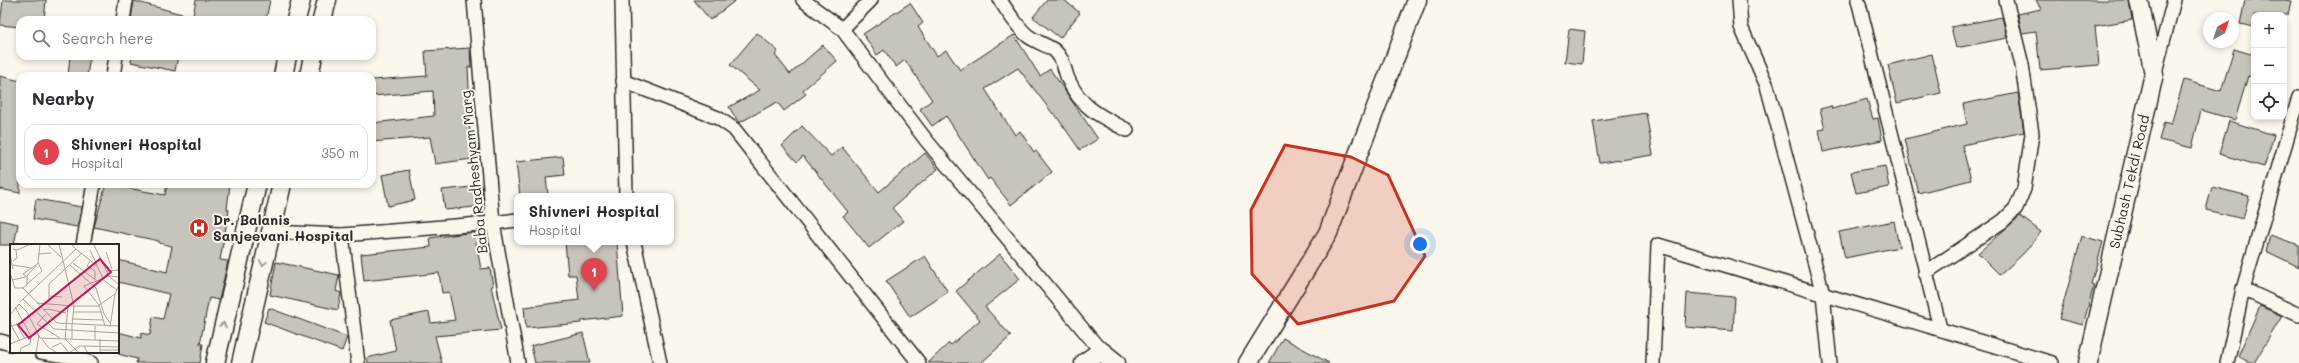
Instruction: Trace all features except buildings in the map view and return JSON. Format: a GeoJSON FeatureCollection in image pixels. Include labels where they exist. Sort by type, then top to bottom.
{"type":"FeatureCollection","features":[{"type":"Feature","properties":{"kind":"street"},"geometry":{"type":"LineString","coordinates":[[297,16],[301,0]]}},
{"type":"Feature","properties":{"kind":"street"},"geometry":{"type":"LineString","coordinates":[[323,16],[327,0]]}},
{"type":"Feature","properties":{"kind":"street","name":"Baba Radheshyam Marg"},"geometry":{"type":"LineString","coordinates":[[474,0],[493,223],[518,363]]}},
{"type":"Feature","properties":{"kind":"street"},"geometry":{"type":"LineString","coordinates":[[622,0],[626,193]]}},
{"type":"Feature","properties":{"kind":"street"},"geometry":{"type":"LineString","coordinates":[[803,0],[842,29],[926,140],[1101,351],[1116,363]]}},
{"type":"Feature","properties":{"kind":"street"},"geometry":{"type":"LineString","coordinates":[[842,29],[871,0]]}},
{"type":"Feature","properties":{"kind":"street"},"geometry":{"type":"LineString","coordinates":[[1000,0],[1027,35],[1044,46],[1054,50],[1063,61],[1068,79],[1084,104],[1092,112],[1127,130]]}},
{"type":"Feature","properties":{"kind":"street"},"geometry":{"type":"LineString","coordinates":[[1248,363],[1328,234],[1417,0]]}},
{"type":"Feature","properties":{"kind":"street"},"geometry":{"type":"LineString","coordinates":[[1739,0],[1741,27],[1767,86],[1823,294],[1830,363]]}},
{"type":"Feature","properties":{"kind":"street"},"geometry":{"type":"LineString","coordinates":[[1858,0],[1925,273],[1940,328]]}},
{"type":"Feature","properties":{"kind":"street"},"geometry":{"type":"LineString","coordinates":[[1925,273],[2003,221],[2016,208],[2024,189],[2032,134],[2022,65],[2006,0]]}},
{"type":"Feature","properties":{"kind":"street","name":"Subhash Tekdi Road"},"geometry":{"type":"LineString","coordinates":[[2088,363],[2154,74],[2139,0]]}},
{"type":"Feature","properties":{"kind":"street"},"geometry":{"type":"LineString","coordinates":[[2154,74],[2174,0]]}},
{"type":"Feature","properties":{"kind":"street"},"geometry":{"type":"LineString","coordinates":[[123,16],[125,1]]}},
{"type":"Feature","properties":{"kind":"street"},"geometry":{"type":"LineString","coordinates":[[114,72],[115,60]]}},
{"type":"Feature","properties":{"kind":"street"},"geometry":{"type":"LineString","coordinates":[[283,72],[286,60]]}},
{"type":"Feature","properties":{"kind":"street"},"geometry":{"type":"LineString","coordinates":[[309,72],[313,60]]}},
{"type":"Feature","properties":{"kind":"street"},"geometry":{"type":"LineString","coordinates":[[623,81],[718,118],[734,129],[919,363]]}},
{"type":"Feature","properties":{"kind":"street"},"geometry":{"type":"LineString","coordinates":[[2227,363],[2243,289],[2299,97]]}},
{"type":"Feature","properties":{"kind":"street"},"geometry":{"type":"LineString","coordinates":[[83,244],[93,188]]}},
{"type":"Feature","properties":{"kind":"street"},"geometry":{"type":"LineString","coordinates":[[214,363],[256,188]]}},
{"type":"Feature","properties":{"kind":"street"},"geometry":{"type":"LineString","coordinates":[[241,363],[281,188]]}},
{"type":"Feature","properties":{"kind":"street"},"geometry":{"type":"LineString","coordinates":[[270,232],[342,235],[514,220]]}},
{"type":"Feature","properties":{"kind":"street"},"geometry":{"type":"LineString","coordinates":[[342,235],[358,363]]}},
{"type":"Feature","properties":{"kind":"street"},"geometry":{"type":"LineString","coordinates":[[635,245],[660,363]]}},
{"type":"Feature","properties":{"kind":"street"},"geometry":{"type":"LineString","coordinates":[[1653,363],[1658,245],[1940,328],[2048,362]]}},
{"type":"Feature","properties":{"kind":"street"},"geometry":{"type":"LineString","coordinates":[[2243,289],[2299,315]]}},
{"type":"Feature","properties":{"kind":"street"},"geometry":{"type":"LineString","coordinates":[[0,341],[10,344]]}},
{"type":"Feature","properties":{"kind":"street"},"geometry":{"type":"LineString","coordinates":[[1084,363],[1101,351]]}},
{"type":"Feature","properties":{"kind":"street"},"geometry":{"type":"LineString","coordinates":[[45,353],[61,357],[73,357],[91,363]]}},
{"type":"Feature","properties":{"kind":"highlighted area"},"geometry":{"type":"Polygon","coordinates":[[[1285,145],[1351,157],[1388,175],[1425,256],[1394,301],[1298,324],[1252,274],[1251,210],[1285,145]]]}},
{"type":"Feature","properties":{"kind":"place","name":"Dr. Balanis Sanjeevani Hospital"},"geometry":{"type":"Point","coordinates":[199,228]}},
{"type":"Feature","properties":{"kind":"place","name":"Shivneri Hospital"},"geometry":{"type":"Point","coordinates":[594,291]}}]}
